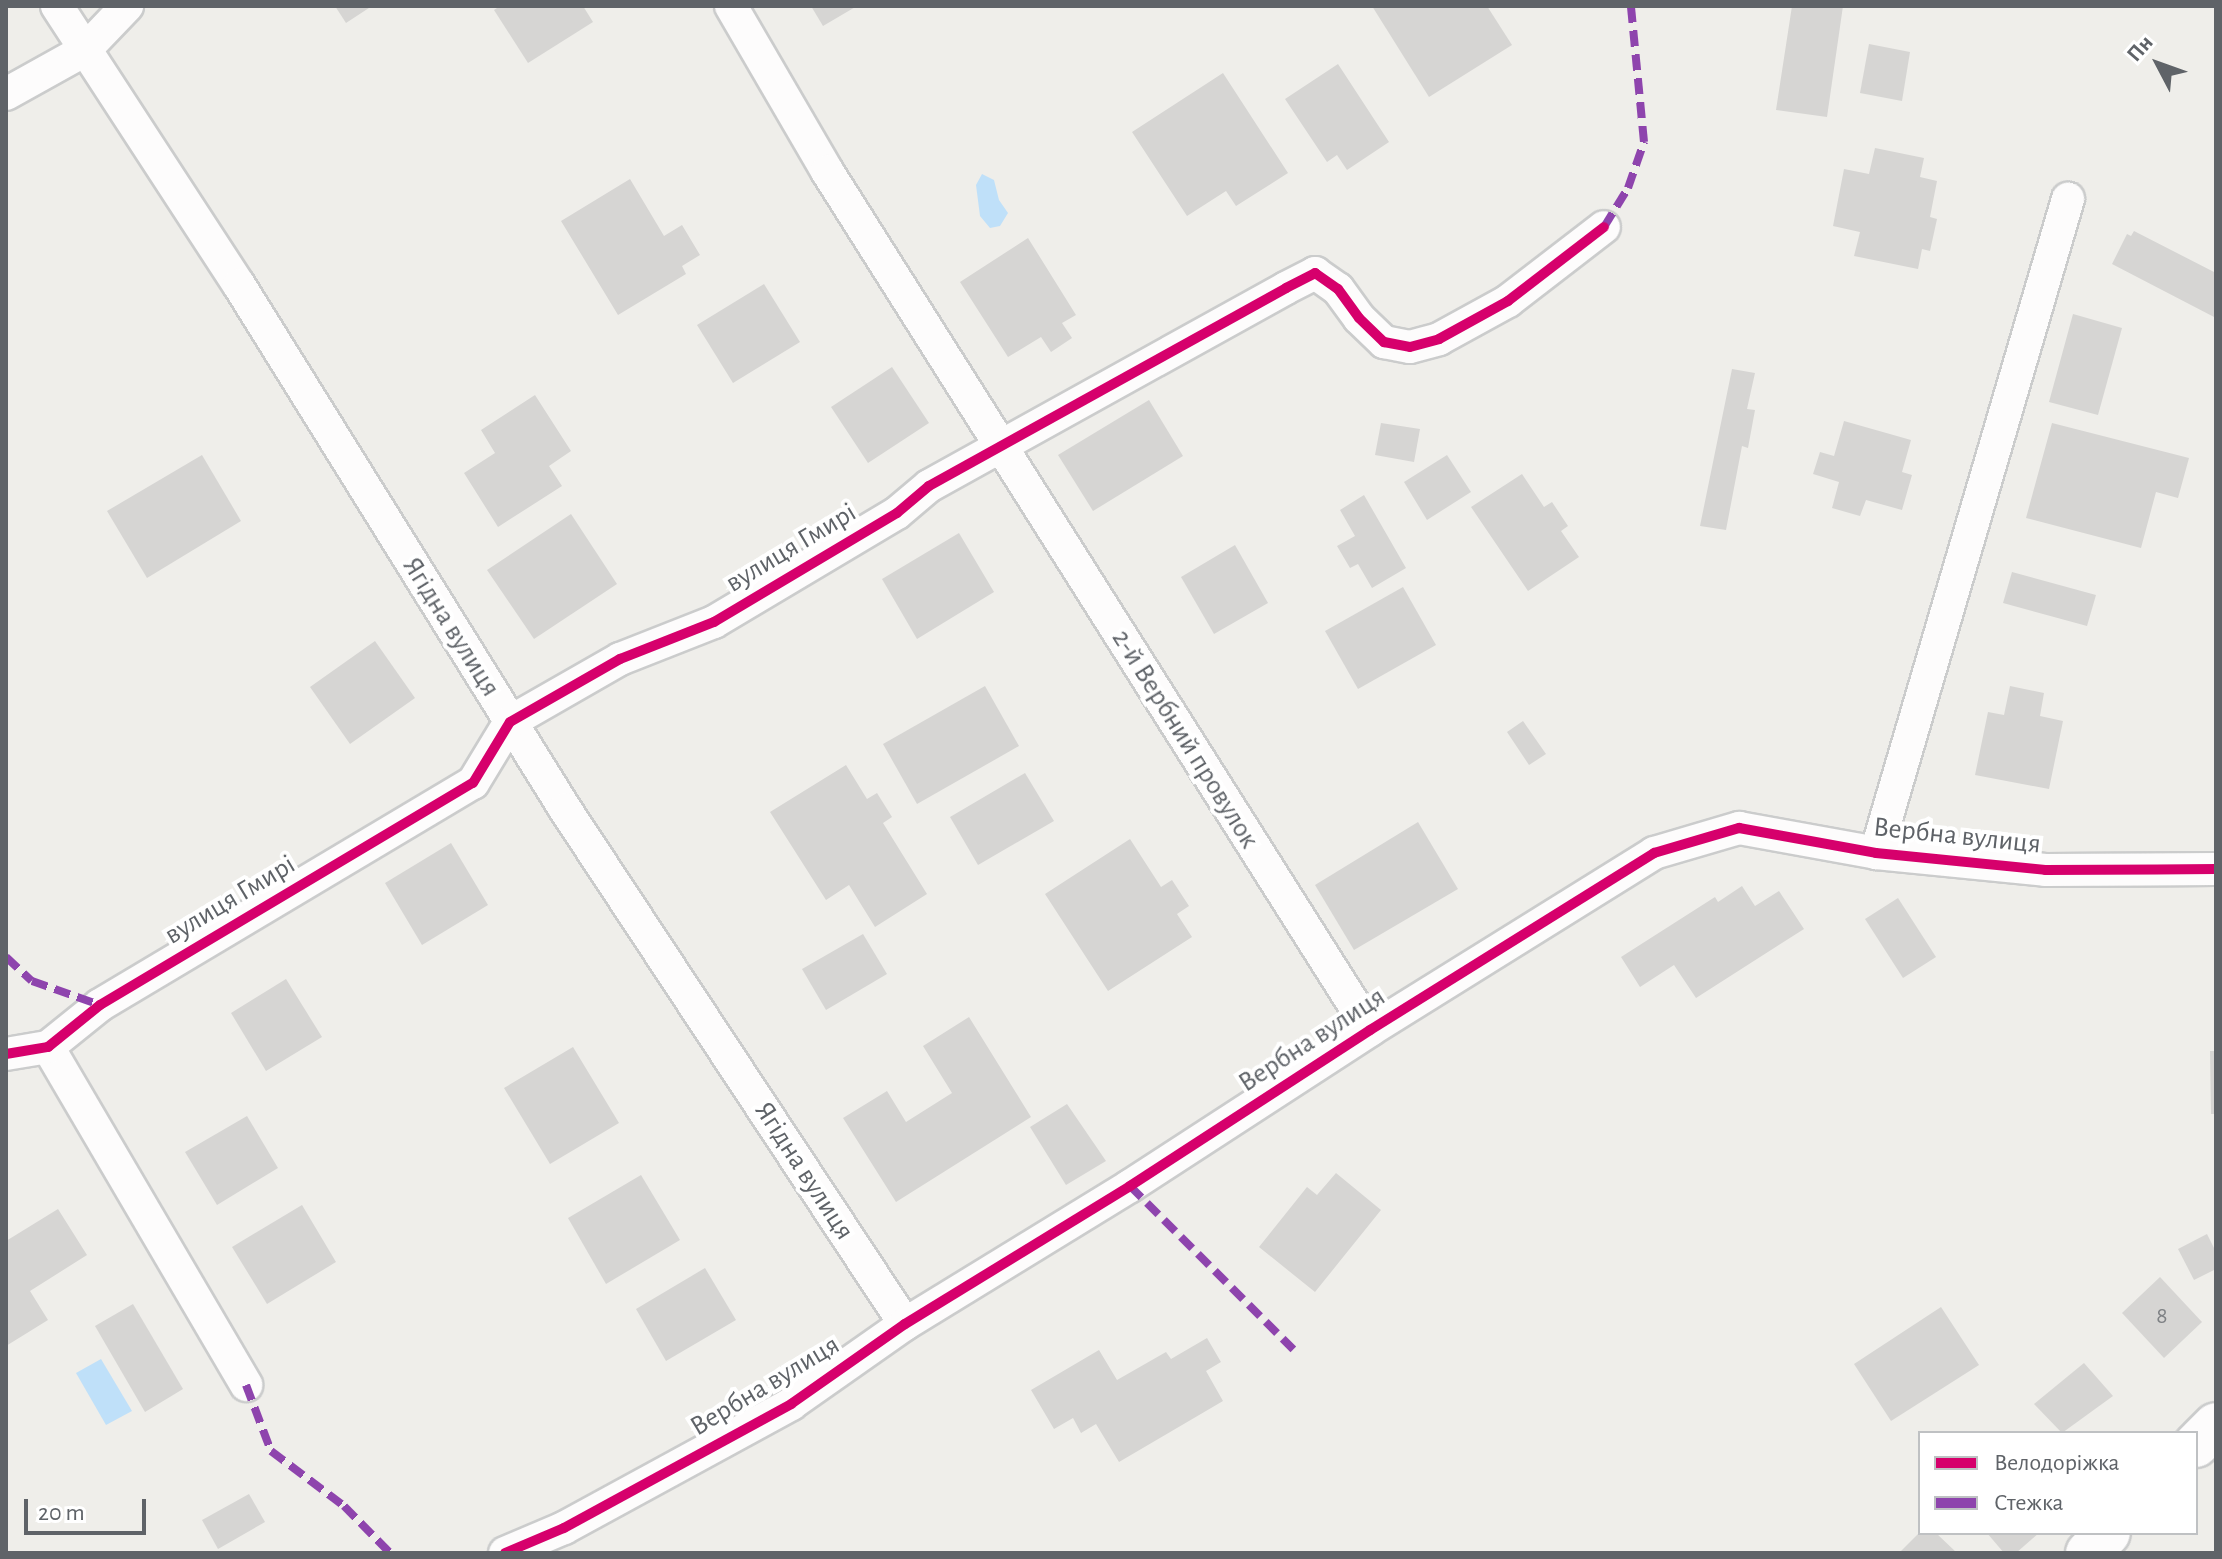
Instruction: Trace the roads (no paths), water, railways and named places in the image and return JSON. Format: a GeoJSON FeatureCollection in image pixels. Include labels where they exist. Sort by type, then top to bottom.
{"type":"FeatureCollection","features":[{"type":"Feature","properties":{"kind":"street","name":"Ягідна вулиця"},"geometry":{"type":"LineString","coordinates":[[57,6],[239,285],[510,722],[905,1324]]}},
{"type":"Feature","properties":{"kind":"street"},"geometry":{"type":"LineString","coordinates":[[6,94],[85,50],[127,6]]}},
{"type":"Feature","properties":{"kind":"street","name":"2-й Вербний провулок"},"geometry":{"type":"LineString","coordinates":[[731,6],[827,171],[1370,1030]]}},
{"type":"Feature","properties":{"kind":"street"},"geometry":{"type":"LineString","coordinates":[[1876,853],[2068,199]]}},
{"type":"Feature","properties":{"kind":"street","name":"вулиця Гмирі"},"geometry":{"type":"LineString","coordinates":[[6,1054],[48,1047],[100,1005],[473,783],[510,722],[620,659],[714,622],[897,513],[929,486],[1315,273],[1338,289],[1359,318],[1384,342],[1410,347],[1439,339],[1508,301],[1604,227]]}},
{"type":"Feature","properties":{"kind":"street","name":"Вербна вулиця"},"geometry":{"type":"LineString","coordinates":[[505,1553],[564,1528],[791,1404],[905,1324],[1130,1186],[1370,1030],[1654,853],[1739,828],[1876,853],[2045,870],[2216,869]]}},
{"type":"Feature","properties":{"kind":"street"},"geometry":{"type":"LineString","coordinates":[[48,1047],[246,1385]]}},
{"type":"Feature","properties":{"kind":"street"},"geometry":{"type":"LineString","coordinates":[[2198,1443],[2216,1425]]}},
{"type":"Feature","properties":{"kind":"street"},"geometry":{"type":"LineString","coordinates":[[2088,1553],[2106,1535]]}},
{"type":"Feature","properties":{"kind":"water"},"geometry":{"type":"Polygon","coordinates":[[[982,174],[994,180],[999,200],[1008,213],[1000,226],[990,228],[980,216],[976,185],[982,174]]]}},
{"type":"Feature","properties":{"kind":"water"},"geometry":{"type":"Polygon","coordinates":[[[101,1359],[132,1411],[106,1425],[76,1373],[101,1359]]]}}]}
